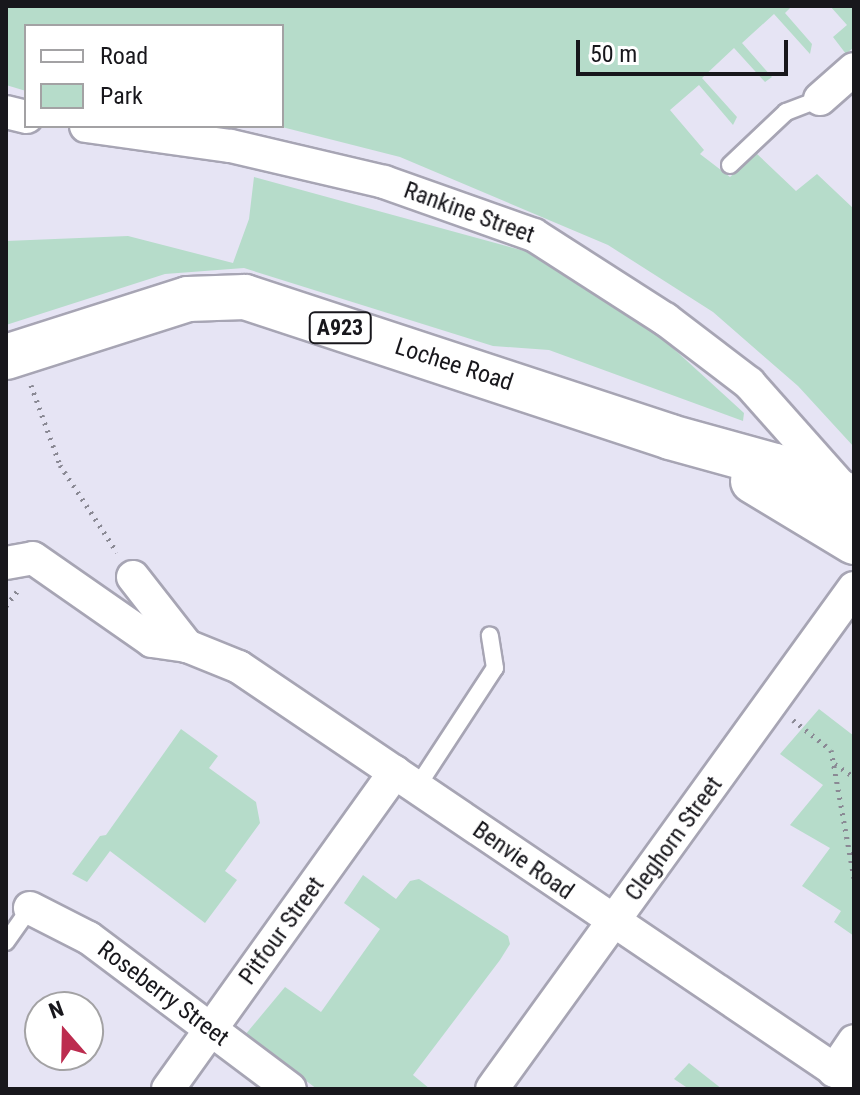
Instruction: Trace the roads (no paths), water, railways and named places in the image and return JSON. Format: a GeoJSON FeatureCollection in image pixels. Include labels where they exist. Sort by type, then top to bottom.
{"type":"FeatureCollection","features":[{"type":"Feature","properties":{"kind":"main road","name":"Lochee Road"},"geometry":{"type":"LineString","coordinates":[[13,355],[188,299],[235,296],[670,437],[775,466],[853,500]]}},
{"type":"Feature","properties":{"kind":"main road","name":"Lochee Road"},"geometry":{"type":"LineString","coordinates":[[670,437],[791,502],[854,542]]}},
{"type":"Feature","properties":{"kind":"street"},"geometry":{"type":"LineString","coordinates":[[820,99],[852,74]]}},
{"type":"Feature","properties":{"kind":"street","name":"Rankine Street"},"geometry":{"type":"LineString","coordinates":[[100,128],[231,146],[384,182],[534,235],[665,319],[749,383],[853,500]]}},
{"type":"Feature","properties":{"kind":"street","name":"Benvie Road"},"geometry":{"type":"LineString","coordinates":[[6,563],[33,558],[152,641],[187,646],[239,667],[613,924],[844,1077]]}},
{"type":"Feature","properties":{"kind":"street","name":"Benvie Road"},"geometry":{"type":"LineString","coordinates":[[133,577],[187,646]]}},
{"type":"Feature","properties":{"kind":"street","name":"Cleghorn Street"},"geometry":{"type":"LineString","coordinates":[[492,1089],[854,588]]}},
{"type":"Feature","properties":{"kind":"street","name":"Pitfour Street"},"geometry":{"type":"LineString","coordinates":[[168,1089],[210,1030],[406,780]]}},
{"type":"Feature","properties":{"kind":"street","name":"Roseberry Street"},"geometry":{"type":"LineString","coordinates":[[30,908],[89,938],[290,1089]]}},
{"type":"Feature","properties":{"kind":"street"},"geometry":{"type":"LineString","coordinates":[[844,1077],[854,1041]]}},
{"type":"Feature","properties":{"kind":"lane"},"geometry":{"type":"LineString","coordinates":[[730,165],[786,112],[820,99]]}},
{"type":"Feature","properties":{"kind":"lane"},"geometry":{"type":"LineString","coordinates":[[406,780],[495,668],[490,635]]}},
{"type":"Feature","properties":{"kind":"lane"},"geometry":{"type":"LineString","coordinates":[[6,942],[30,908]]}}]}
